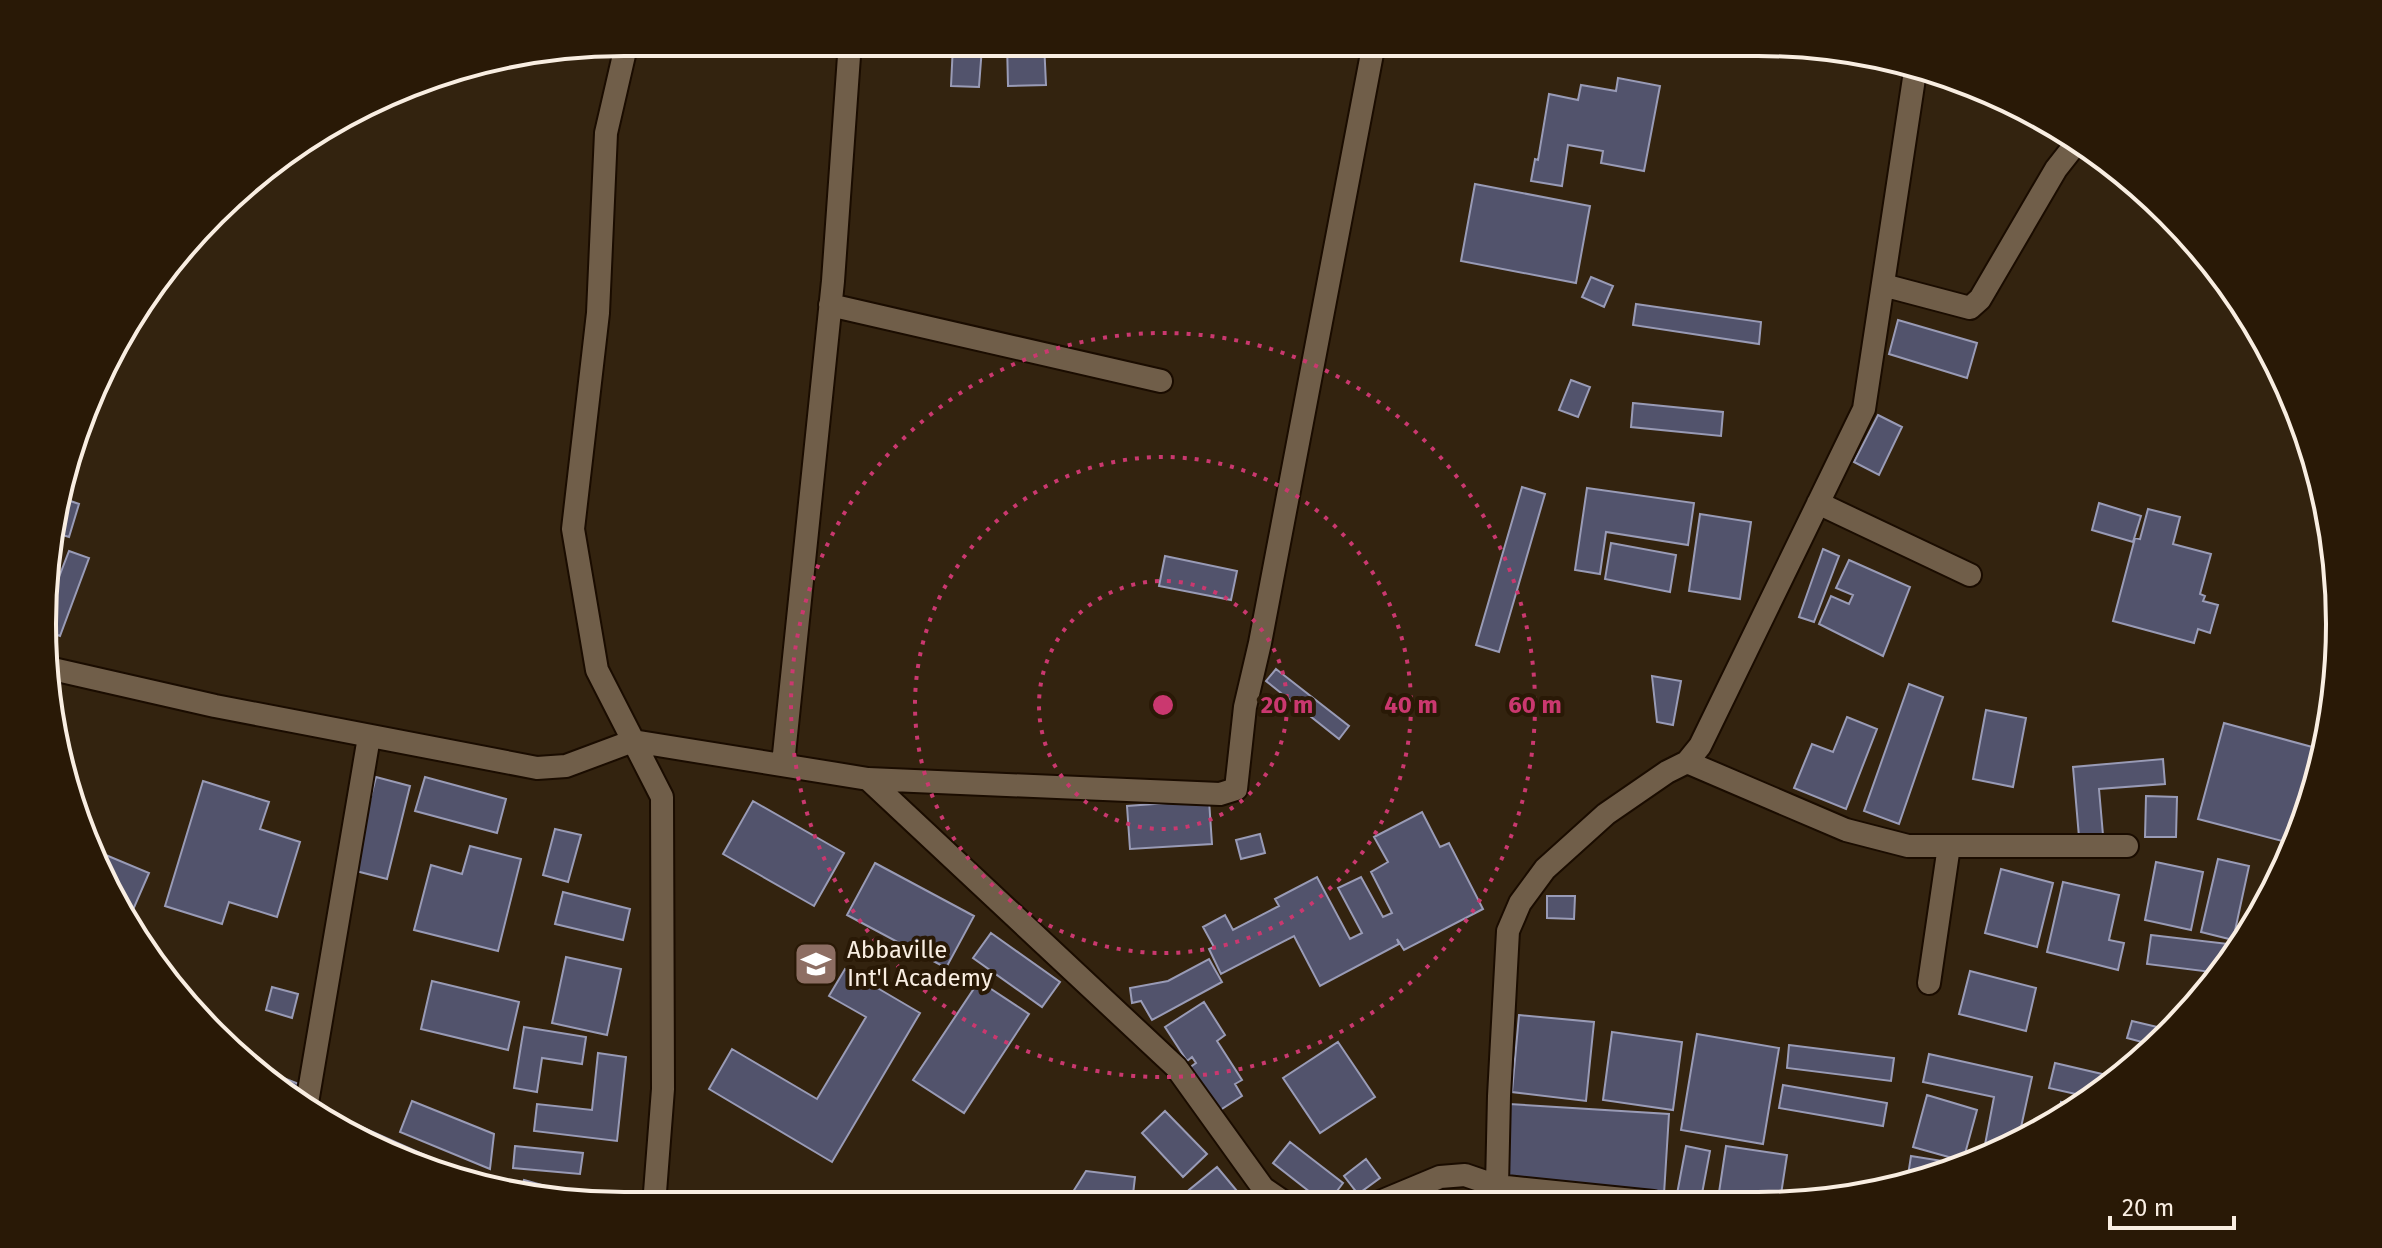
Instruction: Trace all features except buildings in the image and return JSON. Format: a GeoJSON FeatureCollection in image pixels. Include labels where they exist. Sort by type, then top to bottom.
{"type":"FeatureCollection","features":[{"type":"Feature","properties":{"kind":"street"},"geometry":{"type":"LineString","coordinates":[[624,56],[606,133],[598,313],[573,529],[597,670],[662,797],[663,1089],[655,1192]]}},
{"type":"Feature","properties":{"kind":"street"},"geometry":{"type":"LineString","coordinates":[[783,764],[830,305],[849,56]]}},
{"type":"Feature","properties":{"kind":"street"},"geometry":{"type":"LineString","coordinates":[[58,670],[215,706],[537,768],[566,766],[633,741],[868,779],[1220,794],[1236,789],[1245,707],[1263,627],[1372,56]]}},
{"type":"Feature","properties":{"kind":"street"},"geometry":{"type":"LineString","coordinates":[[1497,1186],[1508,931],[1520,903],[1545,869],[1606,814],[1687,762],[1700,746],[1864,409],[1914,78]]}},
{"type":"Feature","properties":{"kind":"street"},"geometry":{"type":"LineString","coordinates":[[1883,285],[1970,308],[1980,299],[2056,169],[2071,150]]}},
{"type":"Feature","properties":{"kind":"street"},"geometry":{"type":"LineString","coordinates":[[830,305],[1161,381]]}},
{"type":"Feature","properties":{"kind":"street"},"geometry":{"type":"LineString","coordinates":[[1818,503],[1970,575]]}},
{"type":"Feature","properties":{"kind":"street"},"geometry":{"type":"LineString","coordinates":[[308,1096],[369,737]]}},
{"type":"Feature","properties":{"kind":"street"},"geometry":{"type":"LineString","coordinates":[[1687,762],[1846,830],[1908,846],[2127,846]]}},
{"type":"Feature","properties":{"kind":"street"},"geometry":{"type":"LineString","coordinates":[[868,779],[1176,1067],[1269,1192]]}},
{"type":"Feature","properties":{"kind":"street"},"geometry":{"type":"LineString","coordinates":[[1929,983],[1949,846]]}},
{"type":"Feature","properties":{"kind":"street"},"geometry":{"type":"LineString","coordinates":[[1404,1192],[1440,1177],[1465,1175],[1497,1186],[1559,1192]]}},
{"type":"Feature","properties":{"kind":"place","name":"Abbaville Int'l Academy"},"geometry":{"type":"Point","coordinates":[816,964]}}]}
